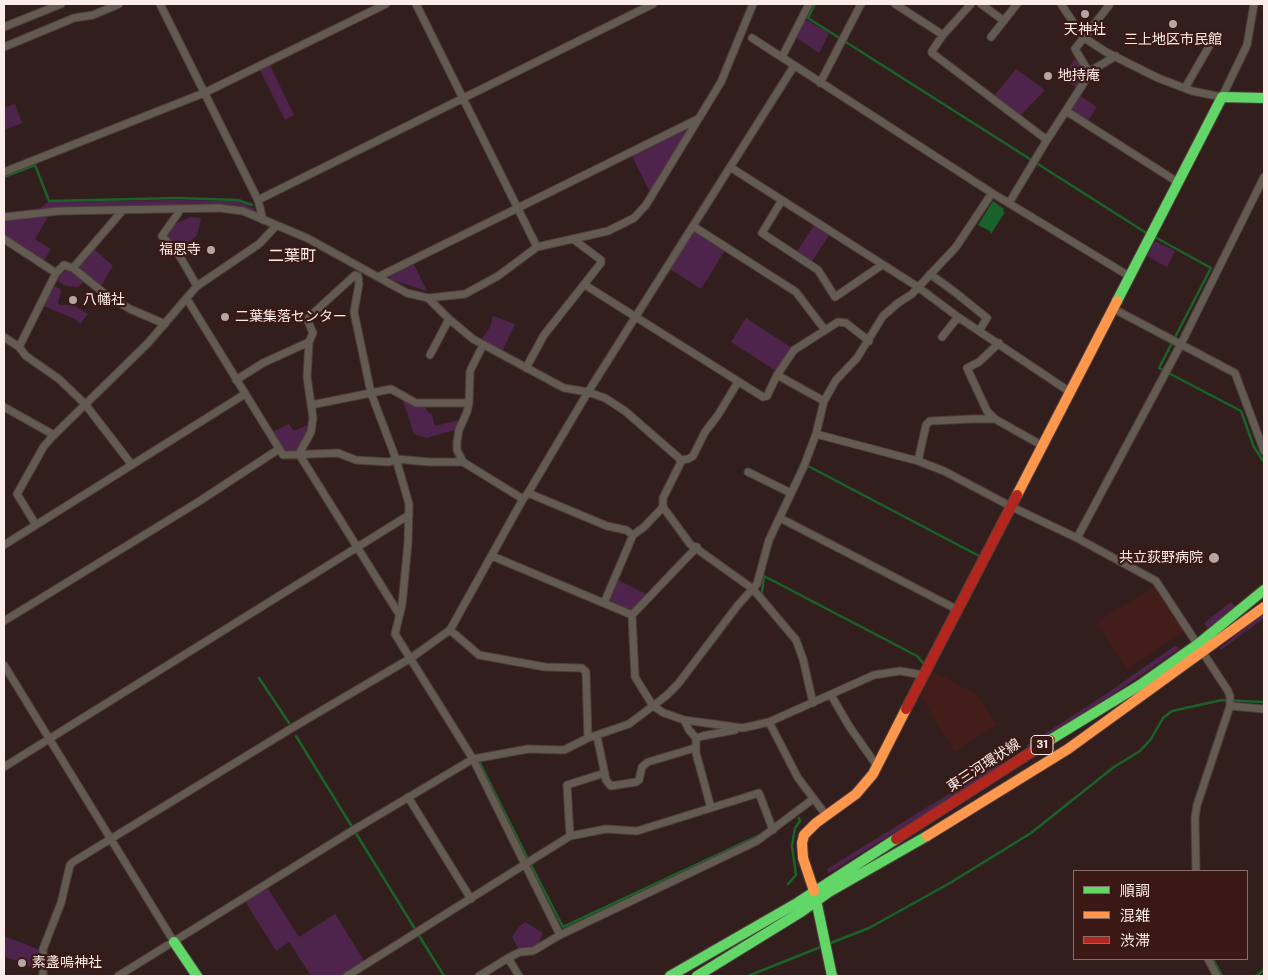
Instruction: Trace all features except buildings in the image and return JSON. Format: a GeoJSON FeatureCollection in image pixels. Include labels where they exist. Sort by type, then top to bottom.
{"type":"FeatureCollection","features":[{"type":"Feature","properties":{"kind":"main road"},"geometry":{"type":"LineString","coordinates":[[832,976],[815,896],[803,858],[802,843],[806,831],[851,798],[873,774],[1222,97],[1264,98]]}},
{"type":"Feature","properties":{"kind":"main road","name":"東三河環状線"},"geometry":{"type":"LineString","coordinates":[[670,976],[797,903],[829,892],[926,837],[1068,749],[1200,648],[1264,590]]}},
{"type":"Feature","properties":{"kind":"main road","name":"東三河環状線"},"geometry":{"type":"LineString","coordinates":[[697,976],[1021,758],[1264,607]]}},
{"type":"Feature","properties":{"kind":"main road"},"geometry":{"type":"LineString","coordinates":[[174,942],[197,976]]}},
{"type":"Feature","properties":{"kind":"street"},"geometry":{"type":"LineString","coordinates":[[4,27],[61,4]]}},
{"type":"Feature","properties":{"kind":"street"},"geometry":{"type":"LineString","coordinates":[[4,47],[74,18],[94,15],[119,4]]}},
{"type":"Feature","properties":{"kind":"street"},"geometry":{"type":"LineString","coordinates":[[160,4],[258,200],[263,220]]}},
{"type":"Feature","properties":{"kind":"street"},"geometry":{"type":"LineString","coordinates":[[4,172],[204,94],[386,4]]}},
{"type":"Feature","properties":{"kind":"street"},"geometry":{"type":"LineString","coordinates":[[416,4],[537,247]]}},
{"type":"Feature","properties":{"kind":"street"},"geometry":{"type":"LineString","coordinates":[[4,217],[59,211],[219,208],[244,211],[307,238],[407,293],[428,298],[470,292],[498,276],[537,247],[608,231],[634,218],[646,205],[721,82],[753,4]]}},
{"type":"Feature","properties":{"kind":"street"},"geometry":{"type":"LineString","coordinates":[[782,58],[809,4]]}},
{"type":"Feature","properties":{"kind":"street"},"geometry":{"type":"LineString","coordinates":[[820,83],[861,4]]}},
{"type":"Feature","properties":{"kind":"street"},"geometry":{"type":"LineString","coordinates":[[895,4],[943,34]]}},
{"type":"Feature","properties":{"kind":"street"},"geometry":{"type":"LineString","coordinates":[[971,4],[943,34],[932,53],[1046,140]]}},
{"type":"Feature","properties":{"kind":"street"},"geometry":{"type":"LineString","coordinates":[[981,4],[1004,21]]}},
{"type":"Feature","properties":{"kind":"street"},"geometry":{"type":"LineString","coordinates":[[991,38],[1017,4]]}},
{"type":"Feature","properties":{"kind":"street"},"geometry":{"type":"LineString","coordinates":[[1061,4],[1083,37],[1106,52],[1158,78],[1185,88],[1222,97],[1247,45],[1254,4]]}},
{"type":"Feature","properties":{"kind":"street"},"geometry":{"type":"LineString","coordinates":[[1090,74],[1075,49],[1110,4]]}},
{"type":"Feature","properties":{"kind":"street"},"geometry":{"type":"LineString","coordinates":[[258,200],[649,5]]}},
{"type":"Feature","properties":{"kind":"street"},"geometry":{"type":"LineString","coordinates":[[752,38],[992,193],[1129,276]]}},
{"type":"Feature","properties":{"kind":"street"},"geometry":{"type":"LineString","coordinates":[[1185,88],[1211,43]]}},
{"type":"Feature","properties":{"kind":"street"},"geometry":{"type":"LineString","coordinates":[[1009,203],[1046,140],[1092,70],[1116,56]]}},
{"type":"Feature","properties":{"kind":"street"},"geometry":{"type":"LineString","coordinates":[[43,976],[43,949],[61,903],[70,865],[292,728],[410,658],[450,630],[525,496],[588,392],[794,66]]}},
{"type":"Feature","properties":{"kind":"street"},"geometry":{"type":"LineString","coordinates":[[1066,111],[1179,183]]}},
{"type":"Feature","properties":{"kind":"street"},"geometry":{"type":"LineString","coordinates":[[378,277],[699,118]]}},
{"type":"Feature","properties":{"kind":"street"},"geometry":{"type":"LineString","coordinates":[[730,167],[918,287],[958,317],[1070,392]]}},
{"type":"Feature","properties":{"kind":"street"},"geometry":{"type":"LineString","coordinates":[[1077,538],[1181,344],[1264,177]]}},
{"type":"Feature","properties":{"kind":"street"},"geometry":{"type":"LineString","coordinates":[[118,976],[355,829],[473,759],[528,749],[564,750],[588,738],[629,724],[666,696],[678,684],[738,605],[757,584],[769,540],[804,466],[816,434],[824,401],[836,380],[857,358],[883,316],[912,294],[956,247],[992,193]]}},
{"type":"Feature","properties":{"kind":"street"},"geometry":{"type":"LineString","coordinates":[[782,200],[762,233],[818,270],[835,297],[882,264]]}},
{"type":"Feature","properties":{"kind":"street"},"geometry":{"type":"LineString","coordinates":[[181,209],[162,236],[179,255],[197,286]]}},
{"type":"Feature","properties":{"kind":"street"},"geometry":{"type":"LineString","coordinates":[[73,268],[123,210]]}},
{"type":"Feature","properties":{"kind":"street"},"geometry":{"type":"LineString","coordinates":[[36,525],[18,494],[44,446],[148,343],[197,286],[259,244],[276,226]]}},
{"type":"Feature","properties":{"kind":"street"},"geometry":{"type":"LineString","coordinates":[[693,226],[796,292],[825,330]]}},
{"type":"Feature","properties":{"kind":"street"},"geometry":{"type":"LineString","coordinates":[[4,239],[56,273]]}},
{"type":"Feature","properties":{"kind":"street"},"geometry":{"type":"LineString","coordinates":[[526,368],[544,336],[601,263],[601,260],[573,239]]}},
{"type":"Feature","properties":{"kind":"street"},"geometry":{"type":"LineString","coordinates":[[19,348],[56,273],[64,265],[73,268],[105,294],[130,309],[165,324]]}},
{"type":"Feature","properties":{"kind":"street"},"geometry":{"type":"LineString","coordinates":[[930,274],[986,318],[979,331]]}},
{"type":"Feature","properties":{"kind":"street"},"geometry":{"type":"LineString","coordinates":[[299,454],[312,432],[313,418],[308,377],[309,342],[313,333],[308,320],[355,275],[358,276],[359,284],[354,312],[371,393],[396,458],[407,494],[409,514],[408,543],[395,634],[473,759],[560,935]]}},
{"type":"Feature","properties":{"kind":"street"},"geometry":{"type":"LineString","coordinates":[[585,285],[763,397],[767,396],[777,375],[794,350],[841,321],[852,327],[869,341]]}},
{"type":"Feature","properties":{"kind":"street"},"geometry":{"type":"LineString","coordinates":[[428,298],[449,319],[483,345],[564,388],[588,392],[605,398],[624,411],[680,460],[693,456],[705,432],[738,382]]}},
{"type":"Feature","properties":{"kind":"street"},"geometry":{"type":"LineString","coordinates":[[187,299],[283,455],[338,453],[356,460],[389,462],[396,458],[430,462],[463,462],[525,496],[607,526],[626,530],[634,535]]}},
{"type":"Feature","properties":{"kind":"street"},"geometry":{"type":"LineString","coordinates":[[1114,309],[1235,373],[1264,451]]}},
{"type":"Feature","properties":{"kind":"street"},"geometry":{"type":"LineString","coordinates":[[942,337],[958,317]]}},
{"type":"Feature","properties":{"kind":"street"},"geometry":{"type":"LineString","coordinates":[[430,355],[449,319]]}},
{"type":"Feature","properties":{"kind":"street"},"geometry":{"type":"LineString","coordinates":[[4,337],[58,379],[85,404],[132,466]]}},
{"type":"Feature","properties":{"kind":"street"},"geometry":{"type":"LineString","coordinates":[[236,380],[263,363],[309,342]]}},
{"type":"Feature","properties":{"kind":"street"},"geometry":{"type":"LineString","coordinates":[[999,343],[979,362],[967,368],[987,411],[995,419],[1043,446]]}},
{"type":"Feature","properties":{"kind":"street"},"geometry":{"type":"LineString","coordinates":[[463,462],[457,450],[459,430],[469,403],[470,371],[483,345]]}},
{"type":"Feature","properties":{"kind":"street"},"geometry":{"type":"LineString","coordinates":[[777,375],[824,401]]}},
{"type":"Feature","properties":{"kind":"street"},"geometry":{"type":"LineString","coordinates":[[311,405],[391,389],[416,403],[469,403]]}},
{"type":"Feature","properties":{"kind":"street"},"geometry":{"type":"LineString","coordinates":[[4,545],[245,394]]}},
{"type":"Feature","properties":{"kind":"street"},"geometry":{"type":"LineString","coordinates":[[4,408],[54,435]]}},
{"type":"Feature","properties":{"kind":"street"},"geometry":{"type":"LineString","coordinates":[[918,461],[927,422],[995,419]]}},
{"type":"Feature","properties":{"kind":"street"},"geometry":{"type":"LineString","coordinates":[[816,434],[918,461],[944,470],[1012,507],[1077,538],[1156,580],[1230,696],[1230,706],[1195,818],[1196,870]]}},
{"type":"Feature","properties":{"kind":"street"},"geometry":{"type":"LineString","coordinates":[[4,620],[198,502],[279,449]]}},
{"type":"Feature","properties":{"kind":"street"},"geometry":{"type":"LineString","coordinates":[[299,454],[399,614]]}},
{"type":"Feature","properties":{"kind":"street"},"geometry":{"type":"LineString","coordinates":[[680,460],[663,498],[663,507],[683,537],[753,589],[796,640],[803,659],[813,703]]}},
{"type":"Feature","properties":{"kind":"street"},"geometry":{"type":"LineString","coordinates":[[748,472],[791,493]]}},
{"type":"Feature","properties":{"kind":"street"},"geometry":{"type":"LineString","coordinates":[[604,603],[634,535],[663,507]]}},
{"type":"Feature","properties":{"kind":"street"},"geometry":{"type":"LineString","coordinates":[[4,766],[409,514]]}},
{"type":"Feature","properties":{"kind":"street"},"geometry":{"type":"LineString","coordinates":[[780,518],[958,610]]}},
{"type":"Feature","properties":{"kind":"street"},"geometry":{"type":"LineString","coordinates":[[697,548],[632,616],[635,677],[653,706],[664,713],[684,720],[743,728]]}},
{"type":"Feature","properties":{"kind":"street"},"geometry":{"type":"LineString","coordinates":[[492,556],[632,616]]}},
{"type":"Feature","properties":{"kind":"street"},"geometry":{"type":"LineString","coordinates":[[450,630],[479,655],[545,667],[582,668],[586,672],[588,738]]}},
{"type":"Feature","properties":{"kind":"street"},"geometry":{"type":"LineString","coordinates":[[4,665],[174,942]]}},
{"type":"Feature","properties":{"kind":"street"},"geometry":{"type":"LineString","coordinates":[[696,738],[769,722],[864,679],[882,673],[900,671],[923,675]]}},
{"type":"Feature","properties":{"kind":"street"},"geometry":{"type":"LineString","coordinates":[[830,695],[877,766]]}},
{"type":"Feature","properties":{"kind":"street"},"geometry":{"type":"LineString","coordinates":[[1230,706],[1264,709]]}},
{"type":"Feature","properties":{"kind":"street"},"geometry":{"type":"LineString","coordinates":[[684,720],[696,738],[695,748],[711,808]]}},
{"type":"Feature","properties":{"kind":"street"},"geometry":{"type":"LineString","coordinates":[[769,722],[785,755],[813,799],[826,815]]}},
{"type":"Feature","properties":{"kind":"street"},"geometry":{"type":"LineString","coordinates":[[597,736],[606,780],[611,786],[636,782],[642,767],[648,762],[695,748]]}},
{"type":"Feature","properties":{"kind":"street"},"geometry":{"type":"LineString","coordinates":[[570,836],[567,785],[605,773]]}},
{"type":"Feature","properties":{"kind":"street"},"geometry":{"type":"LineString","coordinates":[[346,976],[570,836],[606,829],[637,831],[759,793],[773,830]]}},
{"type":"Feature","properties":{"kind":"street"},"geometry":{"type":"LineString","coordinates":[[408,797],[471,899]]}},
{"type":"Feature","properties":{"kind":"street"},"geometry":{"type":"LineString","coordinates":[[479,976],[520,952],[533,951],[560,935],[757,841],[813,799]]}},
{"type":"Feature","properties":{"kind":"street"},"geometry":{"type":"LineString","coordinates":[[508,958],[519,976]]}},
{"type":"Feature","properties":{"kind":"street"},"geometry":{"type":"LineString","coordinates":[[1209,960],[1217,976]]}},
{"type":"Feature","properties":{"kind":"shaded area"},"geometry":{"type":"Polygon","coordinates":[[[805,19],[829,33],[819,53],[795,37],[805,19]]]}},
{"type":"Feature","properties":{"kind":"shaded area"},"geometry":{"type":"Polygon","coordinates":[[[1077,56],[1087,72],[1077,88],[1062,77],[1077,56]]]}},
{"type":"Feature","properties":{"kind":"shaded area"},"geometry":{"type":"Polygon","coordinates":[[[270,65],[294,115],[285,120],[260,70],[270,65]]]}},
{"type":"Feature","properties":{"kind":"shaded area"},"geometry":{"type":"Polygon","coordinates":[[[1016,69],[1045,90],[1020,116],[994,96],[1016,69]]]}},
{"type":"Feature","properties":{"kind":"shaded area"},"geometry":{"type":"Polygon","coordinates":[[[1079,95],[1097,107],[1088,121],[1071,111],[1079,95]]]}},
{"type":"Feature","properties":{"kind":"shaded area"},"geometry":{"type":"Polygon","coordinates":[[[15,104],[22,123],[4,130],[4,108],[15,104]]]}},
{"type":"Feature","properties":{"kind":"shaded area"},"geometry":{"type":"Polygon","coordinates":[[[692,124],[651,194],[631,154],[692,124]]]}},
{"type":"Feature","properties":{"kind":"shaded area"},"geometry":{"type":"Polygon","coordinates":[[[238,201],[255,209],[253,212],[243,208],[35,212],[48,202],[238,201]]]}},
{"type":"Feature","properties":{"kind":"shaded area"},"geometry":{"type":"Polygon","coordinates":[[[993,201],[1004,209],[1003,211],[1005,212],[991,234],[990,231],[978,225],[993,201]]]}},
{"type":"Feature","properties":{"kind":"shaded area"},"geometry":{"type":"Polygon","coordinates":[[[49,215],[35,239],[51,249],[43,262],[4,236],[4,220],[49,215]]]}},
{"type":"Feature","properties":{"kind":"shaded area"},"geometry":{"type":"Polygon","coordinates":[[[191,217],[201,218],[197,235],[181,251],[166,235],[173,225],[191,217]]]}},
{"type":"Feature","properties":{"kind":"shaded area"},"geometry":{"type":"Polygon","coordinates":[[[814,225],[829,235],[811,263],[796,253],[814,225]]]}},
{"type":"Feature","properties":{"kind":"shaded area"},"geometry":{"type":"Polygon","coordinates":[[[694,230],[725,250],[701,289],[670,269],[694,230]]]}},
{"type":"Feature","properties":{"kind":"shaded area"},"geometry":{"type":"Polygon","coordinates":[[[1155,241],[1175,251],[1167,267],[1147,256],[1155,241]]]}},
{"type":"Feature","properties":{"kind":"shaded area"},"geometry":{"type":"Polygon","coordinates":[[[93,248],[113,266],[100,288],[76,268],[93,248]]]}},
{"type":"Feature","properties":{"kind":"shaded area"},"geometry":{"type":"Polygon","coordinates":[[[413,263],[427,291],[392,280],[388,275],[413,263]]]}},
{"type":"Feature","properties":{"kind":"shaded area"},"geometry":{"type":"Polygon","coordinates":[[[67,270],[72,270],[84,281],[78,287],[66,286],[57,281],[60,275],[67,270]]]}},
{"type":"Feature","properties":{"kind":"shaded area"},"geometry":{"type":"Polygon","coordinates":[[[53,287],[60,289],[58,302],[60,305],[73,305],[88,314],[80,324],[75,319],[44,306],[53,287]]]}},
{"type":"Feature","properties":{"kind":"shaded area"},"geometry":{"type":"Polygon","coordinates":[[[493,316],[515,324],[502,352],[481,340],[490,327],[493,316]]]}},
{"type":"Feature","properties":{"kind":"shaded area"},"geometry":{"type":"Polygon","coordinates":[[[746,318],[792,348],[776,371],[731,342],[746,318]]]}},
{"type":"Feature","properties":{"kind":"shaded area"},"geometry":{"type":"Polygon","coordinates":[[[403,400],[424,406],[432,414],[435,426],[463,419],[458,429],[427,438],[414,434],[403,400]]]}},
{"type":"Feature","properties":{"kind":"shaded area"},"geometry":{"type":"Polygon","coordinates":[[[289,424],[294,431],[310,424],[310,429],[295,452],[284,450],[272,432],[289,424]]]}},
{"type":"Feature","properties":{"kind":"shaded area"},"geometry":{"type":"Polygon","coordinates":[[[618,580],[648,595],[630,612],[610,603],[609,600],[618,580]]]}},
{"type":"Feature","properties":{"kind":"shaded area"},"geometry":{"type":"Polygon","coordinates":[[[1156,585],[1184,630],[1127,670],[1097,622],[1156,585]]]}},
{"type":"Feature","properties":{"kind":"shaded area"},"geometry":{"type":"Polygon","coordinates":[[[1231,602],[1235,607],[1208,629],[1204,623],[1231,602]]]}},
{"type":"Feature","properties":{"kind":"shaded area"},"geometry":{"type":"Polygon","coordinates":[[[1264,612],[1264,618],[1221,650],[1220,648],[1264,612]]]}},
{"type":"Feature","properties":{"kind":"shaded area"},"geometry":{"type":"Polygon","coordinates":[[[1176,645],[1179,649],[1112,695],[1029,749],[1026,746],[1109,692],[1176,645]]]}},
{"type":"Feature","properties":{"kind":"shaded area"},"geometry":{"type":"Polygon","coordinates":[[[934,672],[978,695],[997,725],[955,752],[920,695],[931,673],[934,672]]]}},
{"type":"Feature","properties":{"kind":"shaded area"},"geometry":{"type":"Polygon","coordinates":[[[999,763],[1001,767],[829,873],[827,869],[999,763]]]}},
{"type":"Feature","properties":{"kind":"shaded area"},"geometry":{"type":"Polygon","coordinates":[[[267,887],[299,937],[335,914],[365,962],[342,976],[311,976],[289,942],[276,951],[245,901],[267,887]]]}},
{"type":"Feature","properties":{"kind":"shaded area"},"geometry":{"type":"Polygon","coordinates":[[[525,922],[543,933],[538,945],[533,948],[518,948],[512,937],[525,922]]]}},
{"type":"Feature","properties":{"kind":"shaded area"},"geometry":{"type":"Polygon","coordinates":[[[4,936],[40,950],[39,970],[4,956],[4,936]]]}},
{"type":"Feature","properties":{"kind":"waterway"},"geometry":{"type":"LineString","coordinates":[[815,4],[808,18],[1148,234]]}},
{"type":"Feature","properties":{"kind":"waterway"},"geometry":{"type":"LineString","coordinates":[[4,177],[35,165],[49,201],[177,198],[238,200],[252,205]]}},
{"type":"Feature","properties":{"kind":"waterway"},"geometry":{"type":"LineString","coordinates":[[1153,236],[1211,268],[1159,368],[1241,411],[1254,447],[1264,462]]}},
{"type":"Feature","properties":{"kind":"waterway"},"geometry":{"type":"LineString","coordinates":[[808,466],[981,557]]}},
{"type":"Feature","properties":{"kind":"waterway"},"geometry":{"type":"LineString","coordinates":[[762,592],[764,576],[917,656],[924,664]]}},
{"type":"Feature","properties":{"kind":"waterway"},"geometry":{"type":"LineString","coordinates":[[259,678],[289,723]]}},
{"type":"Feature","properties":{"kind":"waterway"},"geometry":{"type":"LineString","coordinates":[[828,944],[869,928],[950,883],[1031,833],[1114,767],[1140,751],[1151,739],[1163,718],[1172,711],[1222,700],[1264,702]]}},
{"type":"Feature","properties":{"kind":"waterway"},"geometry":{"type":"LineString","coordinates":[[296,736],[444,976]]}},
{"type":"Feature","properties":{"kind":"waterway"},"geometry":{"type":"LineString","coordinates":[[480,763],[528,859]]}},
{"type":"Feature","properties":{"kind":"waterway"},"geometry":{"type":"LineString","coordinates":[[788,884],[796,875],[792,846],[795,828],[800,821],[799,818]]}},
{"type":"Feature","properties":{"kind":"waterway"},"geometry":{"type":"LineString","coordinates":[[531,865],[563,927],[760,835]]}},
{"type":"Feature","properties":{"kind":"waterway"},"geometry":{"type":"LineString","coordinates":[[748,976],[823,946]]}},
{"type":"Feature","properties":{"kind":"waterway"},"geometry":{"type":"LineString","coordinates":[[1214,960],[1222,976]]}},
{"type":"Feature","properties":{"kind":"waterway"},"geometry":{"type":"LineString","coordinates":[[1256,976],[1264,970]]}},
{"type":"Feature","properties":{"kind":"traffic: fast"},"geometry":{"type":"LineString","coordinates":[[1117,301],[1222,97],[1264,98]]}},
{"type":"Feature","properties":{"kind":"traffic: fast"},"geometry":{"type":"LineString","coordinates":[[1050,740],[1140,685],[1198,644],[1264,590]]}},
{"type":"Feature","properties":{"kind":"traffic: fast"},"geometry":{"type":"LineString","coordinates":[[697,976],[801,912],[829,892],[927,836]]}},
{"type":"Feature","properties":{"kind":"traffic: fast"},"geometry":{"type":"LineString","coordinates":[[670,976],[797,903],[896,839]]}},
{"type":"Feature","properties":{"kind":"traffic: fast"},"geometry":{"type":"LineString","coordinates":[[815,895],[832,976]]}},
{"type":"Feature","properties":{"kind":"traffic: fast"},"geometry":{"type":"LineString","coordinates":[[174,942],[197,976]]}},
{"type":"Feature","properties":{"kind":"traffic: slow"},"geometry":{"type":"LineString","coordinates":[[1017,495],[1117,301]]}},
{"type":"Feature","properties":{"kind":"traffic: slow"},"geometry":{"type":"LineString","coordinates":[[927,836],[1068,749],[1264,607]]}},
{"type":"Feature","properties":{"kind":"traffic: slow"},"geometry":{"type":"LineString","coordinates":[[814,891],[803,858],[802,843],[804,835],[816,823],[856,794],[873,774],[906,709]]}},
{"type":"Feature","properties":{"kind":"traffic: jam"},"geometry":{"type":"LineString","coordinates":[[906,709],[1017,495]]}},
{"type":"Feature","properties":{"kind":"traffic: jam"},"geometry":{"type":"LineString","coordinates":[[896,839],[1050,740]]}},
{"type":"Feature","properties":{"kind":"place","name":"天神社"},"geometry":{"type":"Point","coordinates":[1085,14]}},
{"type":"Feature","properties":{"kind":"place","name":"三上地区市民館"},"geometry":{"type":"Point","coordinates":[1173,24]}},
{"type":"Feature","properties":{"kind":"place","name":"地持庵"},"geometry":{"type":"Point","coordinates":[1048,76]}},
{"type":"Feature","properties":{"kind":"place","name":"福恩寺"},"geometry":{"type":"Point","coordinates":[211,250]}},
{"type":"Feature","properties":{"kind":"place","name":"八幡社"},"geometry":{"type":"Point","coordinates":[73,300]}},
{"type":"Feature","properties":{"kind":"place","name":"二葉集落センター"},"geometry":{"type":"Point","coordinates":[225,317]}},
{"type":"Feature","properties":{"kind":"place","name":"共立荻野病院"},"geometry":{"type":"Point","coordinates":[1214,558]}},
{"type":"Feature","properties":{"kind":"place","name":"素盞嗚神社"},"geometry":{"type":"Point","coordinates":[22,963]}},
{"type":"Feature","properties":{"kind":"district","name":"二葉町"},"geometry":{"type":"Point","coordinates":[292,257]}}]}
